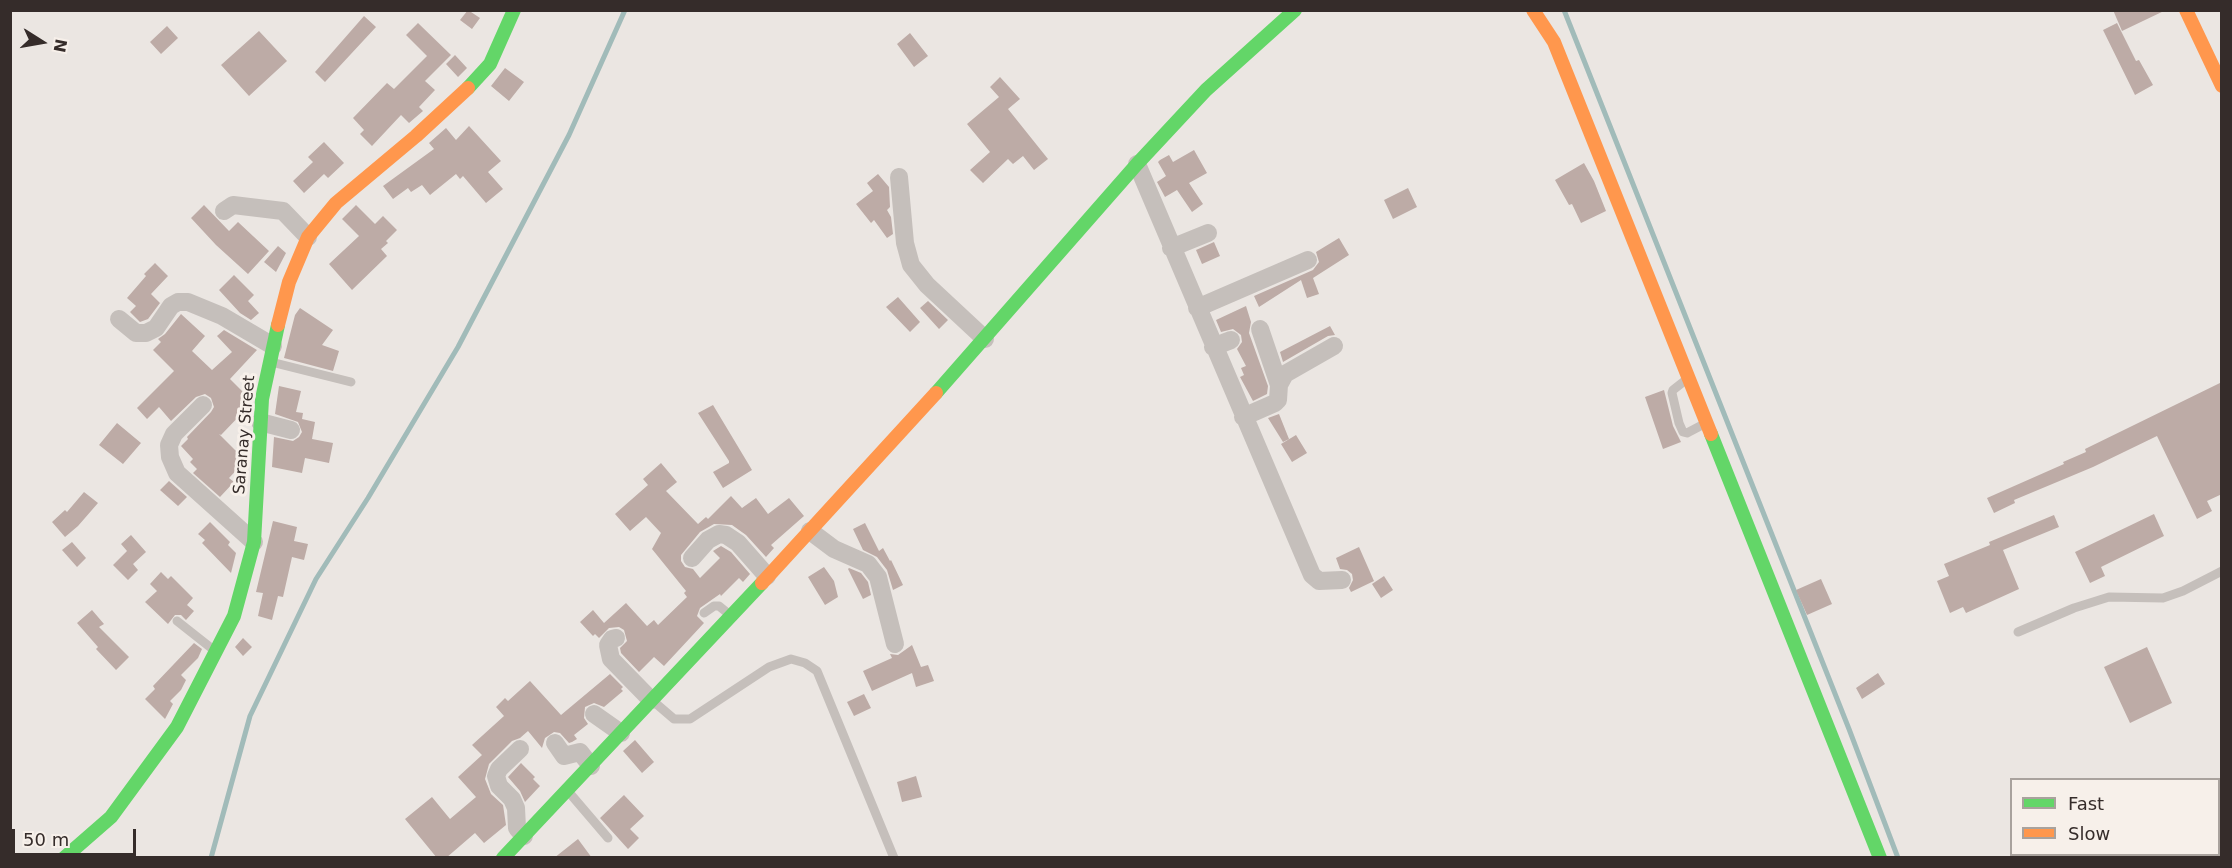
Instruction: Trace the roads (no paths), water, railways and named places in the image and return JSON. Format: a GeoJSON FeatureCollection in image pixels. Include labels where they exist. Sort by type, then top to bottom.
{"type":"FeatureCollection","features":[{"type":"Feature","properties":{"kind":"street","name":"Saranay Street"},"geometry":{"type":"LineString","coordinates":[[64,858],[111,816],[177,727],[234,616],[254,542],[260,422],[271,354],[289,282],[308,237],[336,203],[467,90],[490,64],[514,10]]}},
{"type":"Feature","properties":{"kind":"street"},"geometry":{"type":"LineString","coordinates":[[503,858],[810,531],[985,339],[1137,165],[1206,90],[1295,10]]}},
{"type":"Feature","properties":{"kind":"street"},"geometry":{"type":"LineString","coordinates":[[1533,10],[1554,42],[1880,858]]}},
{"type":"Feature","properties":{"kind":"street"},"geometry":{"type":"LineString","coordinates":[[2186,10],[2222,86]]}},
{"type":"Feature","properties":{"kind":"street"},"geometry":{"type":"LineString","coordinates":[[1137,165],[1312,574],[1319,581],[1342,580]]}},
{"type":"Feature","properties":{"kind":"street"},"geometry":{"type":"LineString","coordinates":[[899,177],[905,243],[911,265],[927,285],[985,339]]}},
{"type":"Feature","properties":{"kind":"street"},"geometry":{"type":"LineString","coordinates":[[224,211],[233,205],[283,211],[308,237]]}},
{"type":"Feature","properties":{"kind":"street"},"geometry":{"type":"LineString","coordinates":[[1171,248],[1208,233]]}},
{"type":"Feature","properties":{"kind":"street"},"geometry":{"type":"LineString","coordinates":[[1197,309],[1308,260]]}},
{"type":"Feature","properties":{"kind":"street"},"geometry":{"type":"LineString","coordinates":[[119,319],[136,333],[146,333],[156,328],[171,306],[178,302],[188,302],[222,316],[271,354]]}},
{"type":"Feature","properties":{"kind":"street"},"geometry":{"type":"LineString","coordinates":[[1243,417],[1278,400],[1279,385],[1260,329]]}},
{"type":"Feature","properties":{"kind":"street"},"geometry":{"type":"LineString","coordinates":[[1214,346],[1231,340]]}},
{"type":"Feature","properties":{"kind":"street"},"geometry":{"type":"LineString","coordinates":[[1279,385],[1285,374],[1293,368],[1334,346]]}},
{"type":"Feature","properties":{"kind":"street"},"geometry":{"type":"LineString","coordinates":[[203,405],[174,434],[169,445],[170,457],[177,473],[254,542]]}},
{"type":"Feature","properties":{"kind":"street"},"geometry":{"type":"LineString","coordinates":[[260,422],[291,430]]}},
{"type":"Feature","properties":{"kind":"street"},"geometry":{"type":"LineString","coordinates":[[810,531],[834,549],[868,564],[878,577],[895,644]]}},
{"type":"Feature","properties":{"kind":"street"},"geometry":{"type":"LineString","coordinates":[[692,558],[708,540],[718,534],[726,535],[738,543],[767,576]]}},
{"type":"Feature","properties":{"kind":"street"},"geometry":{"type":"LineString","coordinates":[[616,638],[612,639],[608,645],[611,658],[651,700]]}},
{"type":"Feature","properties":{"kind":"street"},"geometry":{"type":"LineString","coordinates":[[594,714],[621,733]]}},
{"type":"Feature","properties":{"kind":"street"},"geometry":{"type":"LineString","coordinates":[[555,743],[564,756],[580,752],[591,766]]}},
{"type":"Feature","properties":{"kind":"street"},"geometry":{"type":"LineString","coordinates":[[520,749],[499,769],[496,776],[499,786],[512,799],[516,808],[517,828],[524,836]]}},
{"type":"Feature","properties":{"kind":"lane"},"geometry":{"type":"LineString","coordinates":[[271,354],[351,382]]}},
{"type":"Feature","properties":{"kind":"lane"},"geometry":{"type":"LineString","coordinates":[[1688,379],[1672,393],[1679,423],[1683,432],[1687,433],[1706,423]]}},
{"type":"Feature","properties":{"kind":"lane"},"geometry":{"type":"LineString","coordinates":[[2018,632],[2074,608],[2109,597],[2163,598],[2183,591],[2222,571]]}},
{"type":"Feature","properties":{"kind":"lane"},"geometry":{"type":"LineString","coordinates":[[704,613],[714,606],[719,606],[730,615]]}},
{"type":"Feature","properties":{"kind":"lane"},"geometry":{"type":"LineString","coordinates":[[177,621],[217,652]]}},
{"type":"Feature","properties":{"kind":"lane"},"geometry":{"type":"LineString","coordinates":[[651,700],[674,719],[690,719],[769,667],[791,659],[805,663],[817,671],[894,858]]}},
{"type":"Feature","properties":{"kind":"lane"},"geometry":{"type":"LineString","coordinates":[[567,790],[608,838]]}},
{"type":"Feature","properties":{"kind":"waterway"},"geometry":{"type":"LineString","coordinates":[[211,858],[250,716],[316,579],[368,498],[458,347],[569,135],[625,10]]}},
{"type":"Feature","properties":{"kind":"waterway"},"geometry":{"type":"LineString","coordinates":[[1564,10],[1898,858]]}}]}
